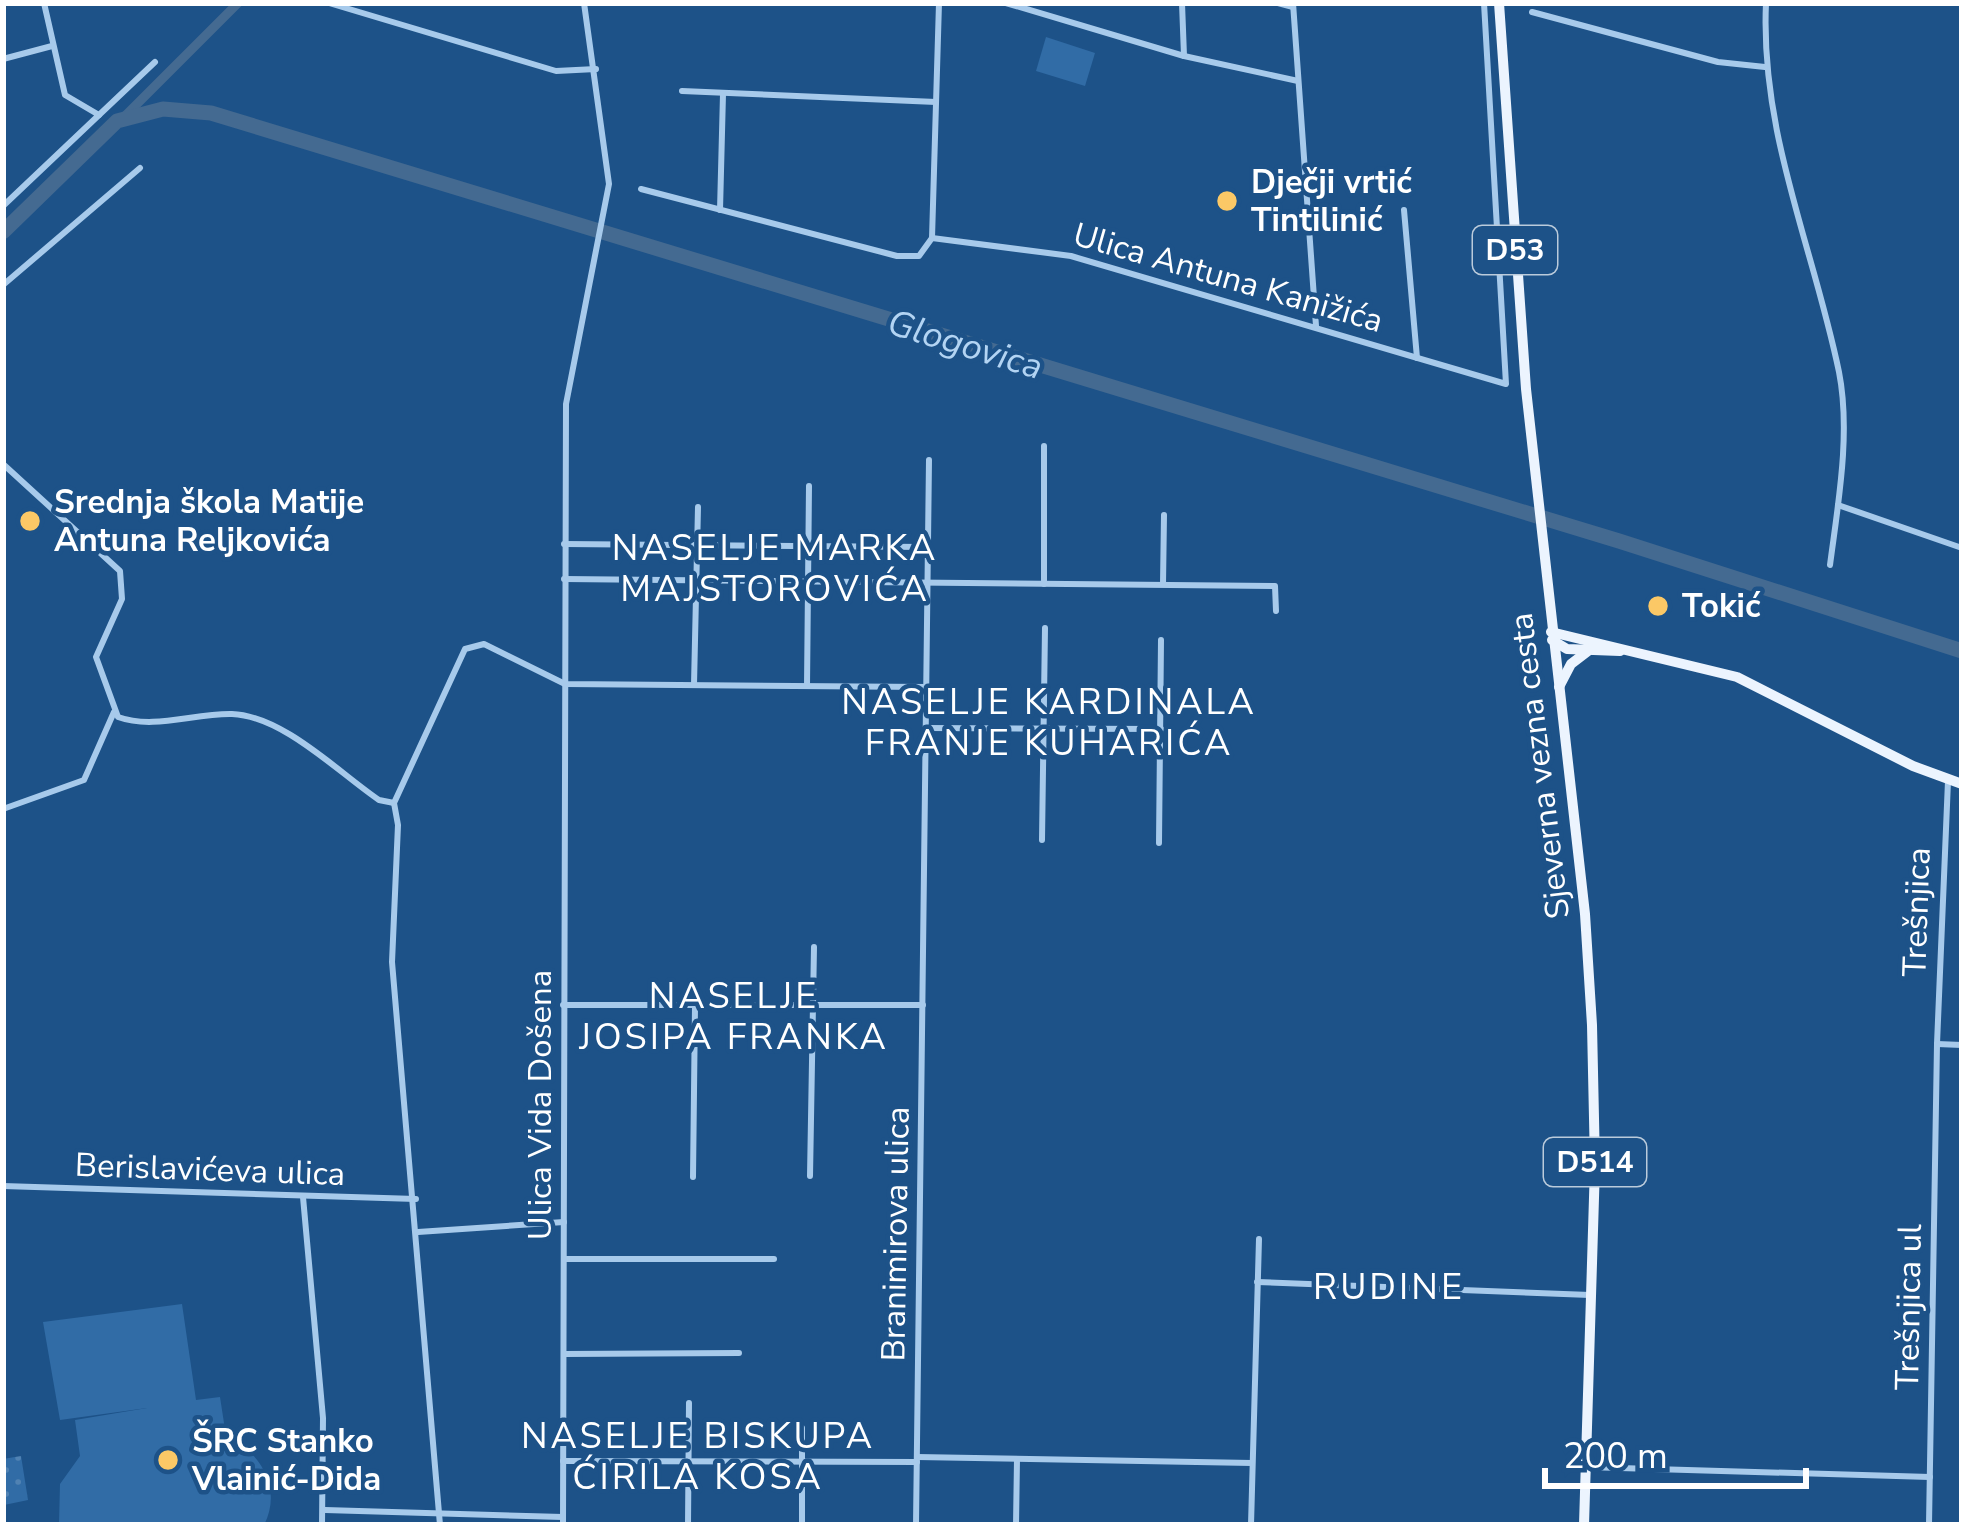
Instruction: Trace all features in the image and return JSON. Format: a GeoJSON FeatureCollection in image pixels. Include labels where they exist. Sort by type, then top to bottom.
{"type":"FeatureCollection","features":[{"type":"Feature","properties":{"kind":"main road","name":"Sjeverna vezna cesta"},"geometry":{"type":"LineString","coordinates":[[1499,3],[1516,268],[1551,636],[1585,914],[1592,1025],[1583,1525]]}},
{"type":"Feature","properties":{"kind":"main road"},"geometry":{"type":"LineString","coordinates":[[1551,636],[1588,651],[1623,651]]}},
{"type":"Feature","properties":{"kind":"main road"},"geometry":{"type":"LineString","coordinates":[[1551,636],[1737,677],[1962,784]]}},
{"type":"Feature","properties":{"kind":"main road"},"geometry":{"type":"LineString","coordinates":[[1558,696],[1567,668],[1588,651]]}},
{"type":"Feature","properties":{"kind":"street"},"geometry":{"type":"LineString","coordinates":[[44,3],[68,100],[99,115]]}},
{"type":"Feature","properties":{"kind":"street"},"geometry":{"type":"LineString","coordinates":[[329,3],[556,71],[596,69]]}},
{"type":"Feature","properties":{"kind":"street","name":"Ulica Vida Došena"},"geometry":{"type":"LineString","coordinates":[[563,1521],[566,404],[609,184],[584,3]]}},
{"type":"Feature","properties":{"kind":"street"},"geometry":{"type":"LineString","coordinates":[[641,189],[897,256],[920,256],[932,238],[939,3]]}},
{"type":"Feature","properties":{"kind":"street"},"geometry":{"type":"LineString","coordinates":[[1006,3],[1184,56],[1298,81]]}},
{"type":"Feature","properties":{"kind":"street"},"geometry":{"type":"LineString","coordinates":[[1182,3],[1184,56]]}},
{"type":"Feature","properties":{"kind":"street"},"geometry":{"type":"LineString","coordinates":[[1278,3],[1293,5],[1316,326]]}},
{"type":"Feature","properties":{"kind":"street"},"geometry":{"type":"LineString","coordinates":[[1484,3],[1502,268],[1516,268]]}},
{"type":"Feature","properties":{"kind":"street"},"geometry":{"type":"LineString","coordinates":[[1766,3],[1765,67],[1775,141],[1840,376],[1838,505],[1830,565]]}},
{"type":"Feature","properties":{"kind":"street"},"geometry":{"type":"LineString","coordinates":[[1532,12],[1718,62],[1765,67]]}},
{"type":"Feature","properties":{"kind":"street"},"geometry":{"type":"LineString","coordinates":[[3,59],[52,46]]}},
{"type":"Feature","properties":{"kind":"street"},"geometry":{"type":"LineString","coordinates":[[3,206],[155,62]]}},
{"type":"Feature","properties":{"kind":"street"},"geometry":{"type":"LineString","coordinates":[[682,91],[937,102]]}},
{"type":"Feature","properties":{"kind":"street"},"geometry":{"type":"LineString","coordinates":[[720,210],[723,94]]}},
{"type":"Feature","properties":{"kind":"street"},"geometry":{"type":"LineString","coordinates":[[3,285],[140,168]]}},
{"type":"Feature","properties":{"kind":"street"},"geometry":{"type":"LineString","coordinates":[[1404,209],[1418,358]]}},
{"type":"Feature","properties":{"kind":"street","name":"Ulica Antuna Kanižića"},"geometry":{"type":"LineString","coordinates":[[932,238],[1071,256],[1506,384],[1502,268]]}},
{"type":"Feature","properties":{"kind":"street"},"geometry":{"type":"LineString","coordinates":[[1044,446],[1044,584]]}},
{"type":"Feature","properties":{"kind":"street","name":"Branimirova ulica"},"geometry":{"type":"LineString","coordinates":[[916,1525],[929,460]]}},
{"type":"Feature","properties":{"kind":"street"},"geometry":{"type":"LineString","coordinates":[[3,464],[120,571],[122,599],[96,657],[114,712],[84,781],[3,809]]}},
{"type":"Feature","properties":{"kind":"street"},"geometry":{"type":"LineString","coordinates":[[807,686],[809,486]]}},
{"type":"Feature","properties":{"kind":"street"},"geometry":{"type":"LineString","coordinates":[[1838,505],[1962,548]]}},
{"type":"Feature","properties":{"kind":"street"},"geometry":{"type":"LineString","coordinates":[[694,685],[700,580],[698,507]]}},
{"type":"Feature","properties":{"kind":"street"},"geometry":{"type":"LineString","coordinates":[[1163,585],[1164,515]]}},
{"type":"Feature","properties":{"kind":"street"},"geometry":{"type":"LineString","coordinates":[[564,544],[926,547]]}},
{"type":"Feature","properties":{"kind":"street"},"geometry":{"type":"LineString","coordinates":[[564,579],[1276,586],[1276,611]]}},
{"type":"Feature","properties":{"kind":"street"},"geometry":{"type":"LineString","coordinates":[[1042,840],[1045,628]]}},
{"type":"Feature","properties":{"kind":"street"},"geometry":{"type":"LineString","coordinates":[[1160,843],[1162,640]]}},
{"type":"Feature","properties":{"kind":"street"},"geometry":{"type":"LineString","coordinates":[[440,1525],[416,1199],[392,962],[398,825],[394,803],[469,645],[484,644],[565,684],[926,687]]}},
{"type":"Feature","properties":{"kind":"street"},"geometry":{"type":"LineString","coordinates":[[114,712],[147,723],[216,715],[259,719],[379,800],[394,803]]}},
{"type":"Feature","properties":{"kind":"street"},"geometry":{"type":"LineString","coordinates":[[927,728],[1161,729]]}},
{"type":"Feature","properties":{"kind":"street","name":"Trešnjica"},"geometry":{"type":"LineString","coordinates":[[1935,1137],[1948,781]]}},
{"type":"Feature","properties":{"kind":"street"},"geometry":{"type":"LineString","coordinates":[[810,1177],[814,947]]}},
{"type":"Feature","properties":{"kind":"street"},"geometry":{"type":"LineString","coordinates":[[563,1005],[922,1005]]}},
{"type":"Feature","properties":{"kind":"street"},"geometry":{"type":"LineString","coordinates":[[693,1177],[695,1005]]}},
{"type":"Feature","properties":{"kind":"street"},"geometry":{"type":"LineString","coordinates":[[1937,1045],[1962,1045]]}},
{"type":"Feature","properties":{"kind":"street","name":"Trešnjica ul"},"geometry":{"type":"LineString","coordinates":[[1929,1525],[1935,1137]]}},
{"type":"Feature","properties":{"kind":"street","name":"Berislavićeva ulica"},"geometry":{"type":"LineString","coordinates":[[3,1186],[416,1199]]}},
{"type":"Feature","properties":{"kind":"street"},"geometry":{"type":"LineString","coordinates":[[303,1197],[323,1418],[322,1525]]}},
{"type":"Feature","properties":{"kind":"street"},"geometry":{"type":"LineString","coordinates":[[418,1232],[564,1222]]}},
{"type":"Feature","properties":{"kind":"street"},"geometry":{"type":"LineString","coordinates":[[1250,1525],[1258,1238]]}},
{"type":"Feature","properties":{"kind":"street"},"geometry":{"type":"LineString","coordinates":[[564,1259],[774,1259]]}},
{"type":"Feature","properties":{"kind":"street"},"geometry":{"type":"LineString","coordinates":[[1257,1282],[1589,1295]]}},
{"type":"Feature","properties":{"kind":"street"},"geometry":{"type":"LineString","coordinates":[[564,1354],[739,1353]]}},
{"type":"Feature","properties":{"kind":"street"},"geometry":{"type":"LineString","coordinates":[[688,1525],[689,1403]]}},
{"type":"Feature","properties":{"kind":"street"},"geometry":{"type":"LineString","coordinates":[[802,1428],[802,1525]]}},
{"type":"Feature","properties":{"kind":"street"},"geometry":{"type":"LineString","coordinates":[[1016,1525],[1017,1459]]}},
{"type":"Feature","properties":{"kind":"street"},"geometry":{"type":"LineString","coordinates":[[563,1460],[1252,1462]]}},
{"type":"Feature","properties":{"kind":"street"},"geometry":{"type":"LineString","coordinates":[[1585,1467],[1930,1477]]}},
{"type":"Feature","properties":{"kind":"street"},"geometry":{"type":"LineString","coordinates":[[325,1510],[563,1521]]}},
{"type":"Feature","properties":{"kind":"shaded area"},"geometry":{"type":"Polygon","coordinates":[[[1046,37],[1095,53],[1085,86],[1036,71],[1046,37]]]}},
{"type":"Feature","properties":{"kind":"shaded area","name":"ŠRC Stanko Vlainić-Dida"},"geometry":{"type":"Polygon","coordinates":[[[182,1304],[196,1400],[220,1397],[226,1436],[249,1451],[265,1472],[271,1498],[264,1525],[59,1525],[60,1484],[80,1456],[75,1420],[147,1408],[60,1420],[43,1322],[182,1304]]]}},
{"type":"Feature","properties":{"kind":"shaded area"},"geometry":{"type":"Polygon","coordinates":[[[21,1456],[28,1500],[4,1505],[3,1510],[3,1459],[21,1456]]]}},
{"type":"Feature","properties":{"kind":"waterway"},"geometry":{"type":"LineString","coordinates":[[124,117],[238,3]]}},
{"type":"Feature","properties":{"kind":"waterway","name":"Glogovica"},"geometry":{"type":"LineString","coordinates":[[3,232],[117,121],[163,109],[211,113],[1619,541],[1962,651]]}},
{"type":"Feature","properties":{"kind":"place","name":"Dječji vrtić Tintilinić"},"geometry":{"type":"Point","coordinates":[1227,201]}},
{"type":"Feature","properties":{"kind":"place","name":"Srednja škola Matije Antuna Reljkovića"},"geometry":{"type":"Point","coordinates":[30,521]}},
{"type":"Feature","properties":{"kind":"place","name":"Tokić"},"geometry":{"type":"Point","coordinates":[1658,606]}},
{"type":"Feature","properties":{"kind":"place","name":"ŠRC Stanko Vlainić-Dida"},"geometry":{"type":"Point","coordinates":[168,1460]}},
{"type":"Feature","properties":{"kind":"district","name":"NASELJE MARKA MAJSTOROVIĆA"},"geometry":{"type":"Point","coordinates":[775,568]}},
{"type":"Feature","properties":{"kind":"district","name":"NASELJE KARDINALA FRANJE KUHARIĆA"},"geometry":{"type":"Point","coordinates":[1049,722]}},
{"type":"Feature","properties":{"kind":"district","name":"NASELJE JOSIPA FRANKA"},"geometry":{"type":"Point","coordinates":[734,1016]}},
{"type":"Feature","properties":{"kind":"district","name":"RUDINE"},"geometry":{"type":"Point","coordinates":[1389,1287]}},
{"type":"Feature","properties":{"kind":"district","name":"NASELJE BISKUPA ĆIRILA KOSA"},"geometry":{"type":"Point","coordinates":[698,1456]}}]}
